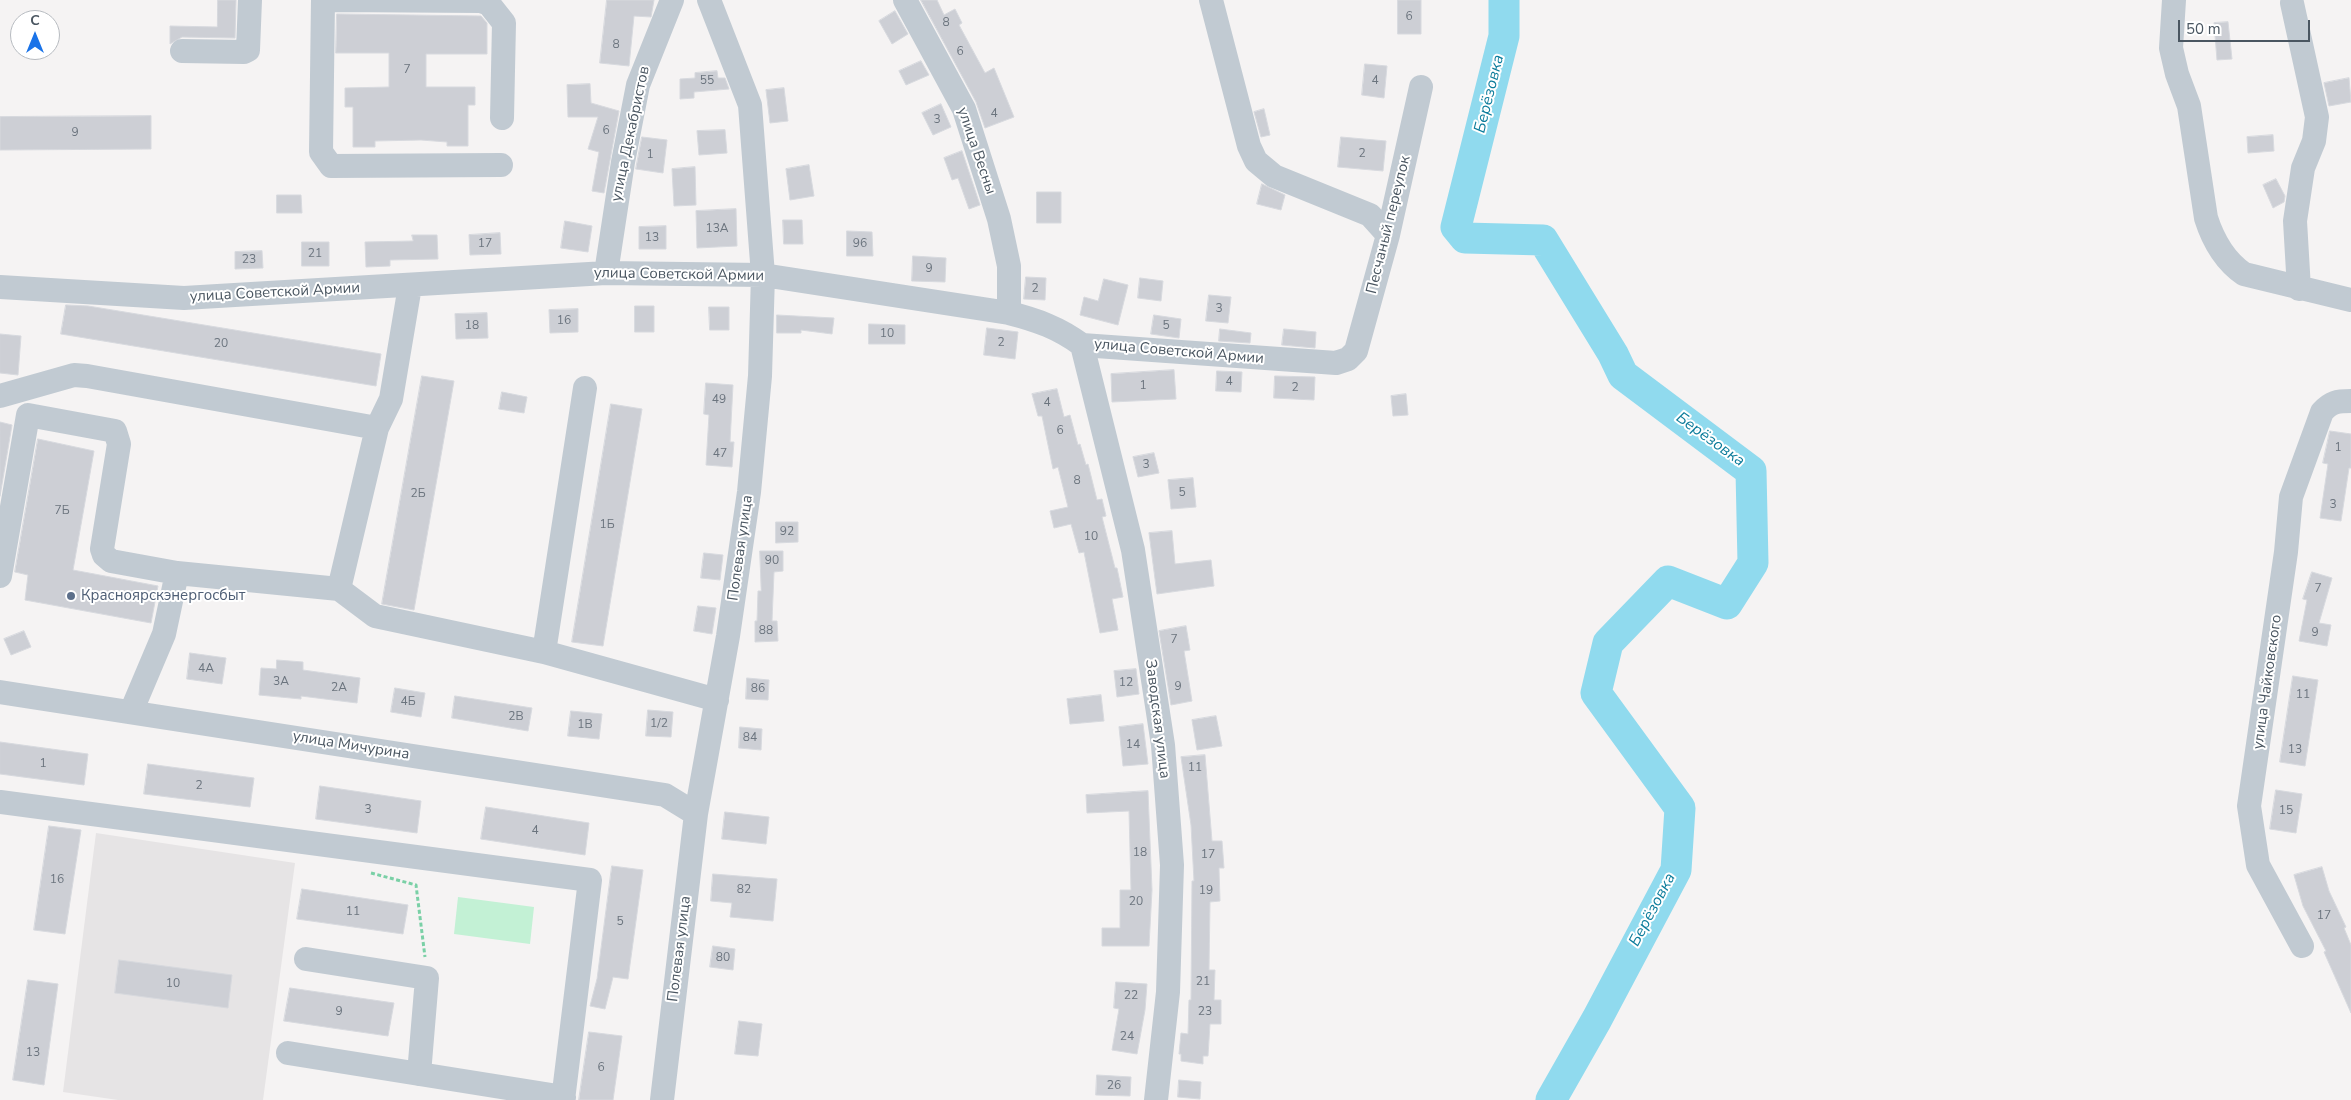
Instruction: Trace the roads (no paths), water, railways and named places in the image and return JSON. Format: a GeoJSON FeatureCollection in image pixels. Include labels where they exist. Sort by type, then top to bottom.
{"type":"FeatureCollection","features":[{"type":"Feature","properties":{"kind":"street"},"geometry":{"type":"LineString","coordinates":[[182,51],[244,52],[248,50],[250,0]]}},
{"type":"Feature","properties":{"kind":"street"},"geometry":{"type":"LineString","coordinates":[[323,0],[321,152],[331,166],[501,165]]}},
{"type":"Feature","properties":{"kind":"street"},"geometry":{"type":"LineString","coordinates":[[333,0],[480,1],[489,4],[504,23],[502,118]]}},
{"type":"Feature","properties":{"kind":"street","name":"улица Декабристов"},"geometry":{"type":"LineString","coordinates":[[606,273],[623,162],[638,84],[672,0]]}},
{"type":"Feature","properties":{"kind":"street","name":"Полевая улица"},"geometry":{"type":"LineString","coordinates":[[662,1100],[696,814],[717,700],[749,492],[760,376],[763,275],[750,105],[709,0]]}},
{"type":"Feature","properties":{"kind":"street","name":"улица Весны"},"geometry":{"type":"LineString","coordinates":[[905,0],[964,109],[999,219],[1009,266],[1009,313]]}},
{"type":"Feature","properties":{"kind":"street"},"geometry":{"type":"LineString","coordinates":[[1211,0],[1249,146],[1256,161],[1274,176],[1370,215],[1388,235]]}},
{"type":"Feature","properties":{"kind":"street"},"geometry":{"type":"LineString","coordinates":[[2174,0],[2171,48],[2177,74],[2189,106],[2206,218],[2211,233],[2231,266],[2244,274],[2299,289],[2351,300]]}},
{"type":"Feature","properties":{"kind":"street"},"geometry":{"type":"LineString","coordinates":[[2292,3],[2317,117],[2314,141],[2303,168],[2295,221],[2299,289]]}},
{"type":"Feature","properties":{"kind":"street","name":"Песчаный переулок"},"geometry":{"type":"LineString","coordinates":[[1348,359],[1356,351],[1388,235],[1421,87]]}},
{"type":"Feature","properties":{"kind":"street","name":"улица Советской Армии"},"geometry":{"type":"LineString","coordinates":[[0,287],[184,298],[606,273],[763,275],[1009,313],[1042,321],[1061,330],[1082,345],[1321,364],[1336,363],[1348,359]]}},
{"type":"Feature","properties":{"kind":"street"},"geometry":{"type":"LineString","coordinates":[[339,589],[377,428],[391,399],[410,286]]}},
{"type":"Feature","properties":{"kind":"street","name":"Заводская улица"},"geometry":{"type":"LineString","coordinates":[[1082,345],[1133,550],[1163,745],[1172,865],[1168,992],[1156,1100]]}},
{"type":"Feature","properties":{"kind":"street"},"geometry":{"type":"LineString","coordinates":[[0,396],[74,375],[87,376],[377,428]]}},
{"type":"Feature","properties":{"kind":"street"},"geometry":{"type":"LineString","coordinates":[[544,652],[584,388]]}},
{"type":"Feature","properties":{"kind":"street","name":"улица Чайковского"},"geometry":{"type":"LineString","coordinates":[[2302,946],[2258,866],[2248,806],[2286,552],[2291,497],[2322,412],[2329,404],[2336,401],[2351,401]]}},
{"type":"Feature","properties":{"kind":"street"},"geometry":{"type":"LineString","coordinates":[[0,576],[28,414],[115,431],[119,444],[102,549],[104,555],[111,560],[177,573],[339,589],[375,616],[544,652],[717,700]]}},
{"type":"Feature","properties":{"kind":"street"},"geometry":{"type":"LineString","coordinates":[[131,712],[164,634],[177,573]]}},
{"type":"Feature","properties":{"kind":"street","name":"улица Мичурина"},"geometry":{"type":"LineString","coordinates":[[0,692],[665,795],[696,814]]}},
{"type":"Feature","properties":{"kind":"street"},"geometry":{"type":"LineString","coordinates":[[0,802],[590,880],[564,1098],[288,1053]]}},
{"type":"Feature","properties":{"kind":"street"},"geometry":{"type":"LineString","coordinates":[[306,959],[427,978],[419,1074]]}},
{"type":"Feature","properties":{"kind":"waterway","name":"Берёзовка"},"geometry":{"type":"LineString","coordinates":[[1504,0],[1504,36],[1456,227],[1465,238],[1543,240],[1613,354],[1623,375],[1751,471],[1753,563],[1727,604],[1668,581],[1608,643],[1596,693],[1680,808],[1676,870],[1597,1019],[1551,1100]]}},
{"type":"Feature","properties":{"kind":"place","name":"Красноярскэнергосбыт"},"geometry":{"type":"Point","coordinates":[71,596]}}]}
